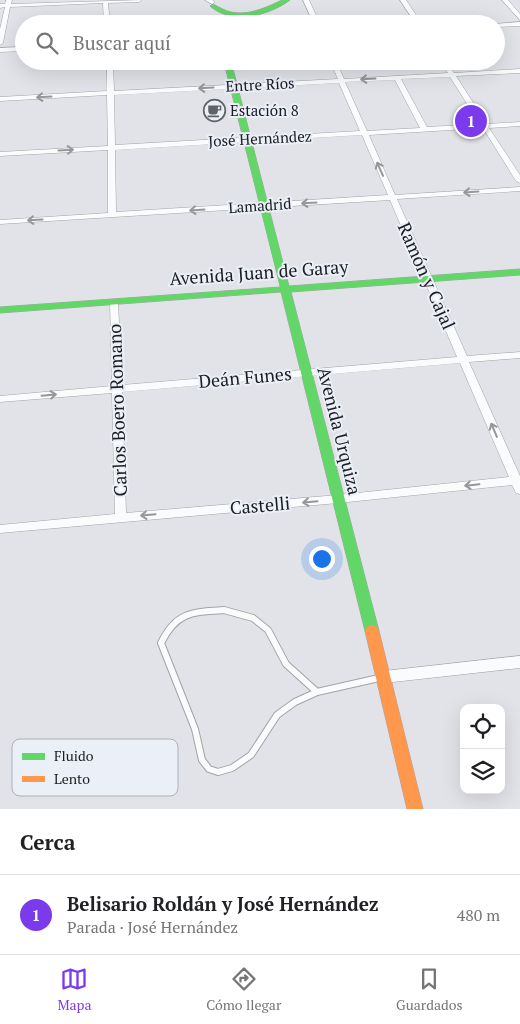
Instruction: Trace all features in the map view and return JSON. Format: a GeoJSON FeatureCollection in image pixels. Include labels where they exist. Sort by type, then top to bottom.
{"type":"FeatureCollection","features":[{"type":"Feature","properties":{"kind":"main road"},"geometry":{"type":"LineString","coordinates":[[253,15],[286,1]]}},
{"type":"Feature","properties":{"kind":"main road"},"geometry":{"type":"LineString","coordinates":[[211,2],[224,13],[256,13]]}},
{"type":"Feature","properties":{"kind":"main road"},"geometry":{"type":"LineString","coordinates":[[211,2],[215,15]]}},
{"type":"Feature","properties":{"kind":"main road","name":"Avenida Urquiza"},"geometry":{"type":"LineString","coordinates":[[229,70],[384,677],[415,809]]}},
{"type":"Feature","properties":{"kind":"main road","name":"Avenida Juan de Garay"},"geometry":{"type":"LineString","coordinates":[[0,310],[520,272]]}},
{"type":"Feature","properties":{"kind":"street"},"geometry":{"type":"LineString","coordinates":[[0,6],[8,3],[139,0]]}},
{"type":"Feature","properties":{"kind":"street"},"geometry":{"type":"LineString","coordinates":[[306,0],[312,15]]}},
{"type":"Feature","properties":{"kind":"street"},"geometry":{"type":"LineString","coordinates":[[403,0],[413,15]]}},
{"type":"Feature","properties":{"kind":"street"},"geometry":{"type":"LineString","coordinates":[[505,0],[520,18]]}},
{"type":"Feature","properties":{"kind":"street"},"geometry":{"type":"LineString","coordinates":[[105,1],[106,15]]}},
{"type":"Feature","properties":{"kind":"street"},"geometry":{"type":"LineString","coordinates":[[0,43],[8,3]]}},
{"type":"Feature","properties":{"kind":"street"},"geometry":{"type":"LineString","coordinates":[[505,25],[520,24]]}},
{"type":"Feature","properties":{"kind":"street"},"geometry":{"type":"LineString","coordinates":[[0,50],[15,49]]}},
{"type":"Feature","properties":{"kind":"street"},"geometry":{"type":"LineString","coordinates":[[111,70],[113,147],[112,216]]}},
{"type":"Feature","properties":{"kind":"street","name":"Ramón y Cajal"},"geometry":{"type":"LineString","coordinates":[[337,70],[518,484]]}},
{"type":"Feature","properties":{"kind":"street"},"geometry":{"type":"LineString","coordinates":[[449,70],[520,181]]}},
{"type":"Feature","properties":{"kind":"street","name":"Entre Ríos"},"geometry":{"type":"LineString","coordinates":[[0,100],[520,71]]}},
{"type":"Feature","properties":{"kind":"street"},"geometry":{"type":"LineString","coordinates":[[397,78],[424,130]]}},
{"type":"Feature","properties":{"kind":"street","name":"José Hernández"},"geometry":{"type":"LineString","coordinates":[[0,154],[520,124]]}},
{"type":"Feature","properties":{"kind":"street","name":"Lamadrid"},"geometry":{"type":"LineString","coordinates":[[0,222],[520,189]]}},
{"type":"Feature","properties":{"kind":"street","name":"Carlos Boero Romano"},"geometry":{"type":"LineString","coordinates":[[114,302],[121,518]]}},
{"type":"Feature","properties":{"kind":"street","name":"Deán Funes"},"geometry":{"type":"LineString","coordinates":[[0,399],[520,355]]}},
{"type":"Feature","properties":{"kind":"street","name":"Castelli"},"geometry":{"type":"LineString","coordinates":[[0,529],[518,484]]}},
{"type":"Feature","properties":{"kind":"street"},"geometry":{"type":"LineString","coordinates":[[384,677],[520,662]]}},
{"type":"Feature","properties":{"kind":"lane"},"geometry":{"type":"LineString","coordinates":[[317,692],[286,664],[268,630],[253,618],[224,610],[182,614],[167,629],[162,643],[195,729],[202,760],[209,769],[218,772],[232,768],[251,755],[277,715],[295,702],[317,692],[349,683],[384,677]]}},
{"type":"Feature","properties":{"kind":"traffic: fast"},"geometry":{"type":"LineString","coordinates":[[213,6],[222,11],[240,15],[260,11],[287,0]]}},
{"type":"Feature","properties":{"kind":"traffic: fast"},"geometry":{"type":"LineString","coordinates":[[229,70],[372,631]]}},
{"type":"Feature","properties":{"kind":"traffic: fast"},"geometry":{"type":"LineString","coordinates":[[0,310],[520,272]]}},
{"type":"Feature","properties":{"kind":"traffic: slow"},"geometry":{"type":"LineString","coordinates":[[372,631],[415,809]]}},
{"type":"Feature","properties":{"kind":"place","name":"Estación 8"},"geometry":{"type":"Point","coordinates":[214,111]}},
{"type":"Feature","properties":{"kind":"place","name":"Belisario Roldán y José Hernández"},"geometry":{"type":"Point","coordinates":[471,121]}}]}
